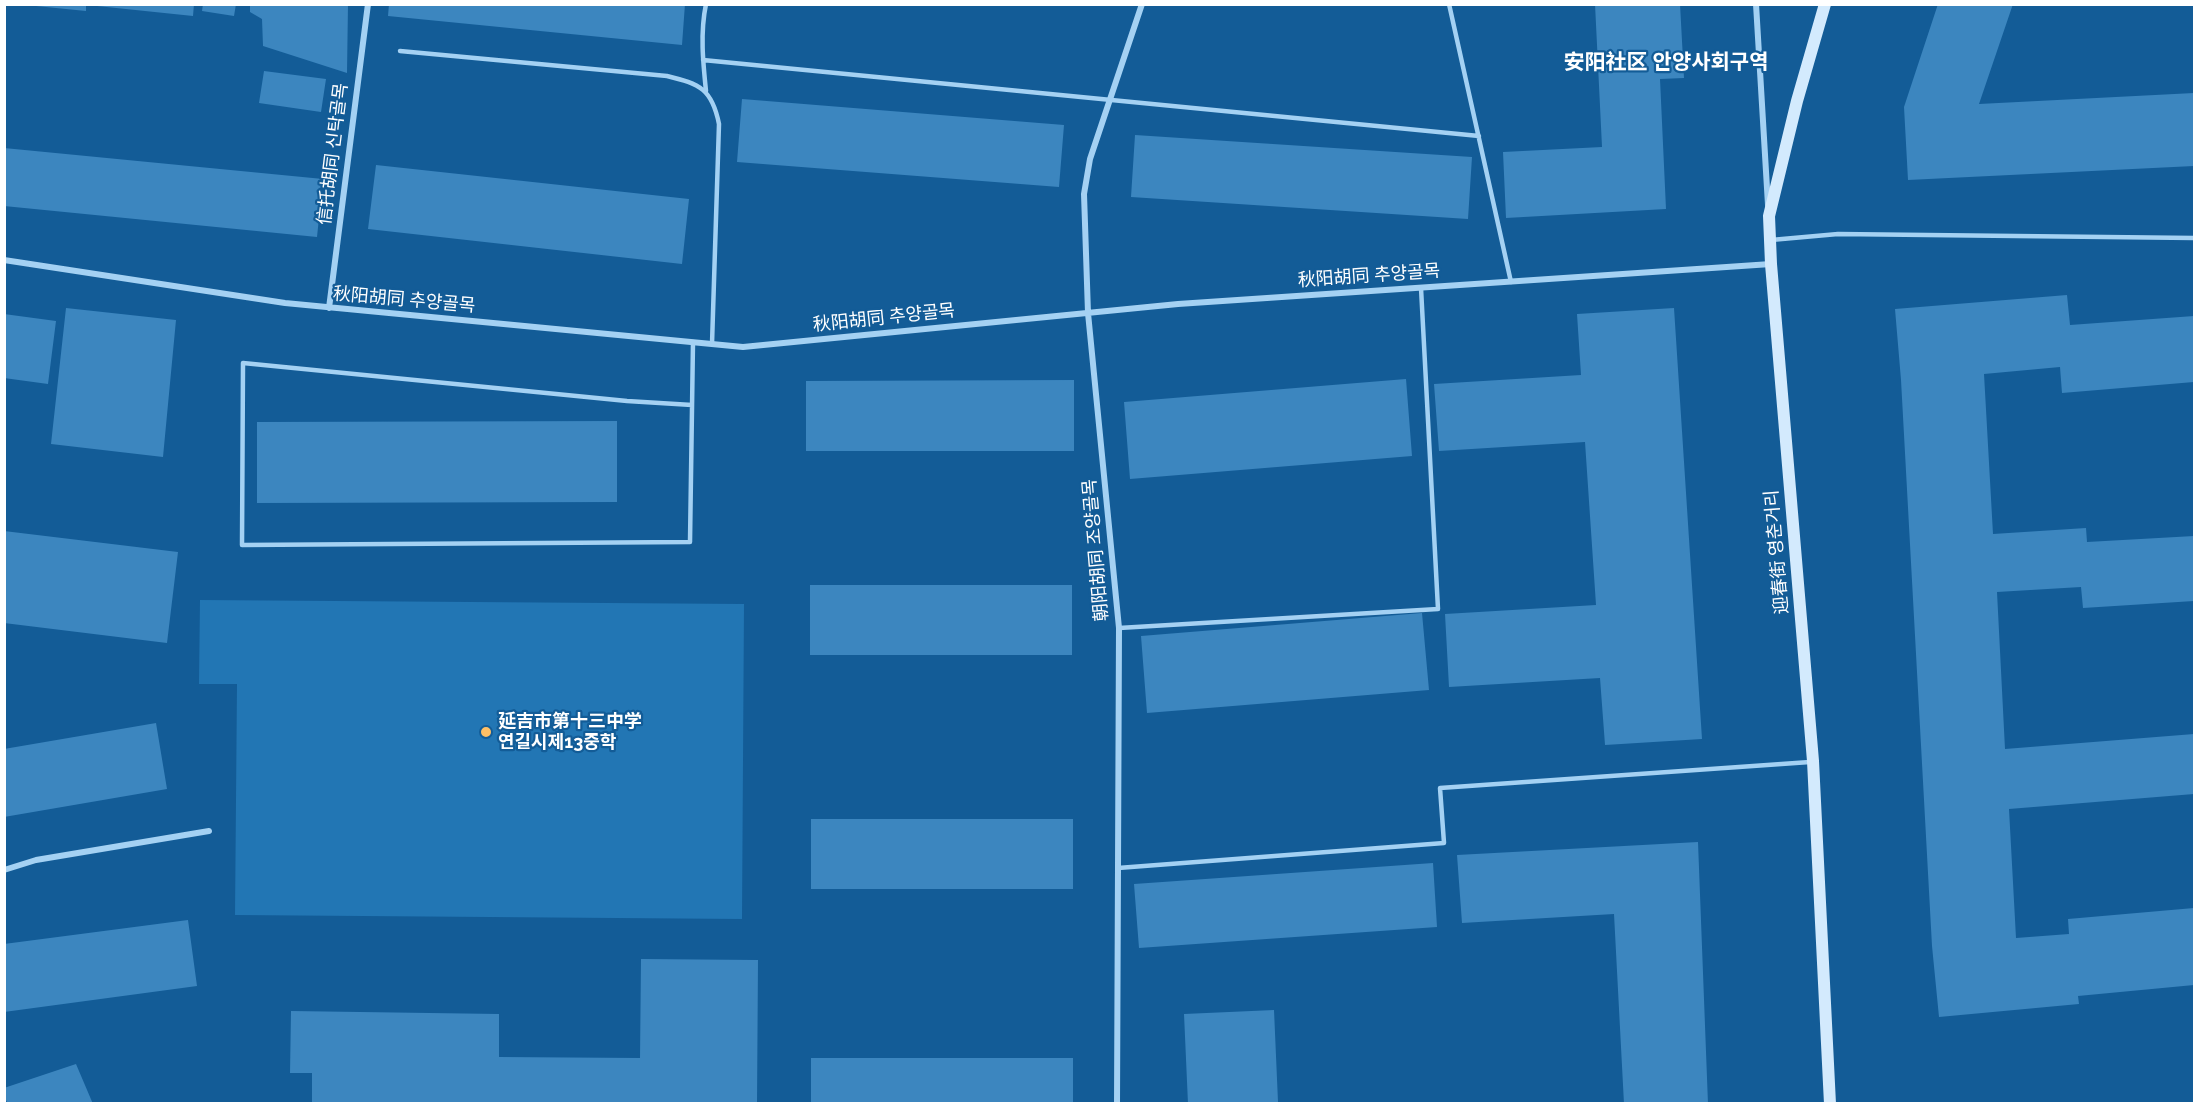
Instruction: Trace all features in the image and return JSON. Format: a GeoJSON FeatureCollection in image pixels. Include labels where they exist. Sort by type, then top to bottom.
{"type":"FeatureCollection","features":[{"type":"Feature","properties":{"kind":"street","name":"信托胡同 신탁골목"},"geometry":{"type":"LineString","coordinates":[[328,308],[368,4]]}},
{"type":"Feature","properties":{"kind":"street","name":"朝阳胡同 조양골목"},"geometry":{"type":"LineString","coordinates":[[1117,1104],[1119,628],[1088,313],[1084,194],[1090,159],[1142,4]]}},
{"type":"Feature","properties":{"kind":"street"},"geometry":{"type":"LineString","coordinates":[[1756,4],[1769,216]]}},
{"type":"Feature","properties":{"kind":"street","name":"迎春街 영춘거리"},"geometry":{"type":"LineString","coordinates":[[1825,4],[1797,101],[1769,216],[1769,240],[1813,762],[1830,1104]]}},
{"type":"Feature","properties":{"kind":"street","name":"秋阳胡同 추양골목"},"geometry":{"type":"LineString","coordinates":[[4,260],[285,303],[743,347],[1178,304],[1771,264]]}},
{"type":"Feature","properties":{"kind":"street"},"geometry":{"type":"LineString","coordinates":[[4,870],[36,860],[208,831]]}},
{"type":"Feature","properties":{"kind":"lane"},"geometry":{"type":"LineString","coordinates":[[706,4],[702,60],[706,91]]}},
{"type":"Feature","properties":{"kind":"lane"},"geometry":{"type":"LineString","coordinates":[[1449,4],[1511,282]]}},
{"type":"Feature","properties":{"kind":"lane"},"geometry":{"type":"LineString","coordinates":[[400,51],[667,76],[696,84],[706,91],[716,106],[719,124],[712,344]]}},
{"type":"Feature","properties":{"kind":"lane"},"geometry":{"type":"LineString","coordinates":[[702,60],[1479,136]]}},
{"type":"Feature","properties":{"kind":"lane"},"geometry":{"type":"LineString","coordinates":[[1769,240],[1838,234],[2194,238]]}},
{"type":"Feature","properties":{"kind":"lane"},"geometry":{"type":"LineString","coordinates":[[1119,628],[1438,609],[1420,288]]}},
{"type":"Feature","properties":{"kind":"lane"},"geometry":{"type":"LineString","coordinates":[[692,405],[627,401],[243,363],[242,545],[690,542],[693,342]]}},
{"type":"Feature","properties":{"kind":"lane"},"geometry":{"type":"LineString","coordinates":[[1118,868],[1444,843],[1440,788],[1813,762]]}},
{"type":"Feature","properties":{"kind":"shaded area"},"geometry":{"type":"Polygon","coordinates":[[[200,600],[744,604],[742,919],[235,915],[237,684],[199,684],[200,600]]]}},
{"type":"Feature","properties":{"kind":"building"},"geometry":{"type":"Polygon","coordinates":[[[36,4],[86,4],[86,11],[36,6],[36,4]]]}},
{"type":"Feature","properties":{"kind":"building"},"geometry":{"type":"Polygon","coordinates":[[[97,4],[194,4],[193,16],[97,6],[97,4]]]}},
{"type":"Feature","properties":{"kind":"building"},"geometry":{"type":"Polygon","coordinates":[[[203,4],[236,4],[234,16],[202,11],[203,4]]]}},
{"type":"Feature","properties":{"kind":"building"},"geometry":{"type":"Polygon","coordinates":[[[250,4],[348,4],[347,73],[263,46],[262,19],[250,12],[250,4]]]}},
{"type":"Feature","properties":{"kind":"building"},"geometry":{"type":"Polygon","coordinates":[[[389,4],[685,4],[682,45],[388,16],[389,4]]]}},
{"type":"Feature","properties":{"kind":"building"},"geometry":{"type":"Polygon","coordinates":[[[1595,4],[1680,4],[1684,78],[1660,79],[1666,209],[1506,218],[1503,152],[1602,147],[1595,4]]]}},
{"type":"Feature","properties":{"kind":"building"},"geometry":{"type":"Polygon","coordinates":[[[1938,4],[2013,4],[1979,104],[2194,93],[2194,166],[1908,180],[1904,107],[1938,4]]]}},
{"type":"Feature","properties":{"kind":"building"},"geometry":{"type":"Polygon","coordinates":[[[264,71],[326,79],[321,112],[259,103],[264,71]]]}},
{"type":"Feature","properties":{"kind":"building"},"geometry":{"type":"Polygon","coordinates":[[[742,99],[1064,125],[1059,187],[737,162],[742,99]]]}},
{"type":"Feature","properties":{"kind":"building"},"geometry":{"type":"Polygon","coordinates":[[[1135,135],[1472,157],[1468,219],[1131,197],[1135,135]]]}},
{"type":"Feature","properties":{"kind":"building"},"geometry":{"type":"Polygon","coordinates":[[[4,148],[323,179],[317,237],[4,206],[4,148]]]}},
{"type":"Feature","properties":{"kind":"building"},"geometry":{"type":"Polygon","coordinates":[[[376,165],[689,199],[682,264],[368,229],[376,165]]]}},
{"type":"Feature","properties":{"kind":"building"},"geometry":{"type":"Polygon","coordinates":[[[2067,295],[2070,325],[2194,316],[2194,382],[2062,393],[2060,367],[1984,374],[1993,534],[2086,528],[2087,542],[2194,536],[2194,601],[2083,608],[2081,587],[1997,592],[2005,749],[2194,734],[2194,794],[2009,809],[2016,938],[2069,934],[2068,919],[2194,908],[2194,985],[2078,996],[2079,1004],[1939,1017],[1932,946],[1901,380],[1895,309],[2067,295]]]}},
{"type":"Feature","properties":{"kind":"building"},"geometry":{"type":"Polygon","coordinates":[[[66,308],[176,320],[163,457],[51,444],[66,308]]]}},
{"type":"Feature","properties":{"kind":"building"},"geometry":{"type":"Polygon","coordinates":[[[1674,308],[1702,739],[1605,745],[1600,678],[1449,687],[1445,614],[1596,605],[1585,442],[1439,451],[1434,384],[1581,375],[1577,314],[1674,308]]]}},
{"type":"Feature","properties":{"kind":"building"},"geometry":{"type":"Polygon","coordinates":[[[4,314],[56,321],[48,384],[4,378],[4,314]]]}},
{"type":"Feature","properties":{"kind":"building"},"geometry":{"type":"Polygon","coordinates":[[[1406,379],[1412,456],[1130,479],[1124,402],[1406,379]]]}},
{"type":"Feature","properties":{"kind":"building"},"geometry":{"type":"Polygon","coordinates":[[[1074,380],[1074,451],[806,451],[806,381],[1074,380]]]}},
{"type":"Feature","properties":{"kind":"building"},"geometry":{"type":"Polygon","coordinates":[[[617,421],[617,502],[257,503],[257,422],[617,421]]]}},
{"type":"Feature","properties":{"kind":"building"},"geometry":{"type":"Polygon","coordinates":[[[4,531],[178,552],[167,643],[4,623],[4,531]]]}},
{"type":"Feature","properties":{"kind":"building"},"geometry":{"type":"Polygon","coordinates":[[[810,585],[1072,585],[1072,655],[810,655],[810,585]]]}},
{"type":"Feature","properties":{"kind":"building"},"geometry":{"type":"Polygon","coordinates":[[[1422,613],[1429,690],[1147,713],[1141,636],[1422,613]]]}},
{"type":"Feature","properties":{"kind":"building"},"geometry":{"type":"Polygon","coordinates":[[[156,723],[167,789],[4,817],[4,749],[156,723]]]}},
{"type":"Feature","properties":{"kind":"building"},"geometry":{"type":"Polygon","coordinates":[[[811,819],[1073,819],[1073,889],[811,889],[811,819]]]}},
{"type":"Feature","properties":{"kind":"building"},"geometry":{"type":"Polygon","coordinates":[[[1698,842],[1708,1104],[1624,1104],[1614,914],[1462,923],[1457,855],[1698,842]]]}},
{"type":"Feature","properties":{"kind":"building"},"geometry":{"type":"Polygon","coordinates":[[[1433,863],[1437,927],[1139,948],[1134,884],[1433,863]]]}},
{"type":"Feature","properties":{"kind":"building"},"geometry":{"type":"Polygon","coordinates":[[[188,920],[197,986],[4,1012],[4,944],[188,920]]]}},
{"type":"Feature","properties":{"kind":"building"},"geometry":{"type":"Polygon","coordinates":[[[641,959],[758,960],[757,1104],[312,1104],[312,1073],[290,1073],[291,1011],[499,1014],[499,1057],[640,1058],[641,959]]]}},
{"type":"Feature","properties":{"kind":"building"},"geometry":{"type":"Polygon","coordinates":[[[1274,1010],[1278,1102],[1188,1104],[1184,1014],[1274,1010]]]}},
{"type":"Feature","properties":{"kind":"building"},"geometry":{"type":"Polygon","coordinates":[[[811,1058],[1073,1058],[1073,1104],[811,1104],[811,1058]]]}},
{"type":"Feature","properties":{"kind":"building"},"geometry":{"type":"Polygon","coordinates":[[[76,1064],[93,1104],[8,1104],[4,1097],[4,1088],[76,1064]]]}},
{"type":"Feature","properties":{"kind":"place","name":"延吉市第十三中学 연길시제13중학"},"geometry":{"type":"Point","coordinates":[486,732]}},
{"type":"Feature","properties":{"kind":"district","name":"安阳社区 안양사회구역"},"geometry":{"type":"Point","coordinates":[1666,63]}}]}
